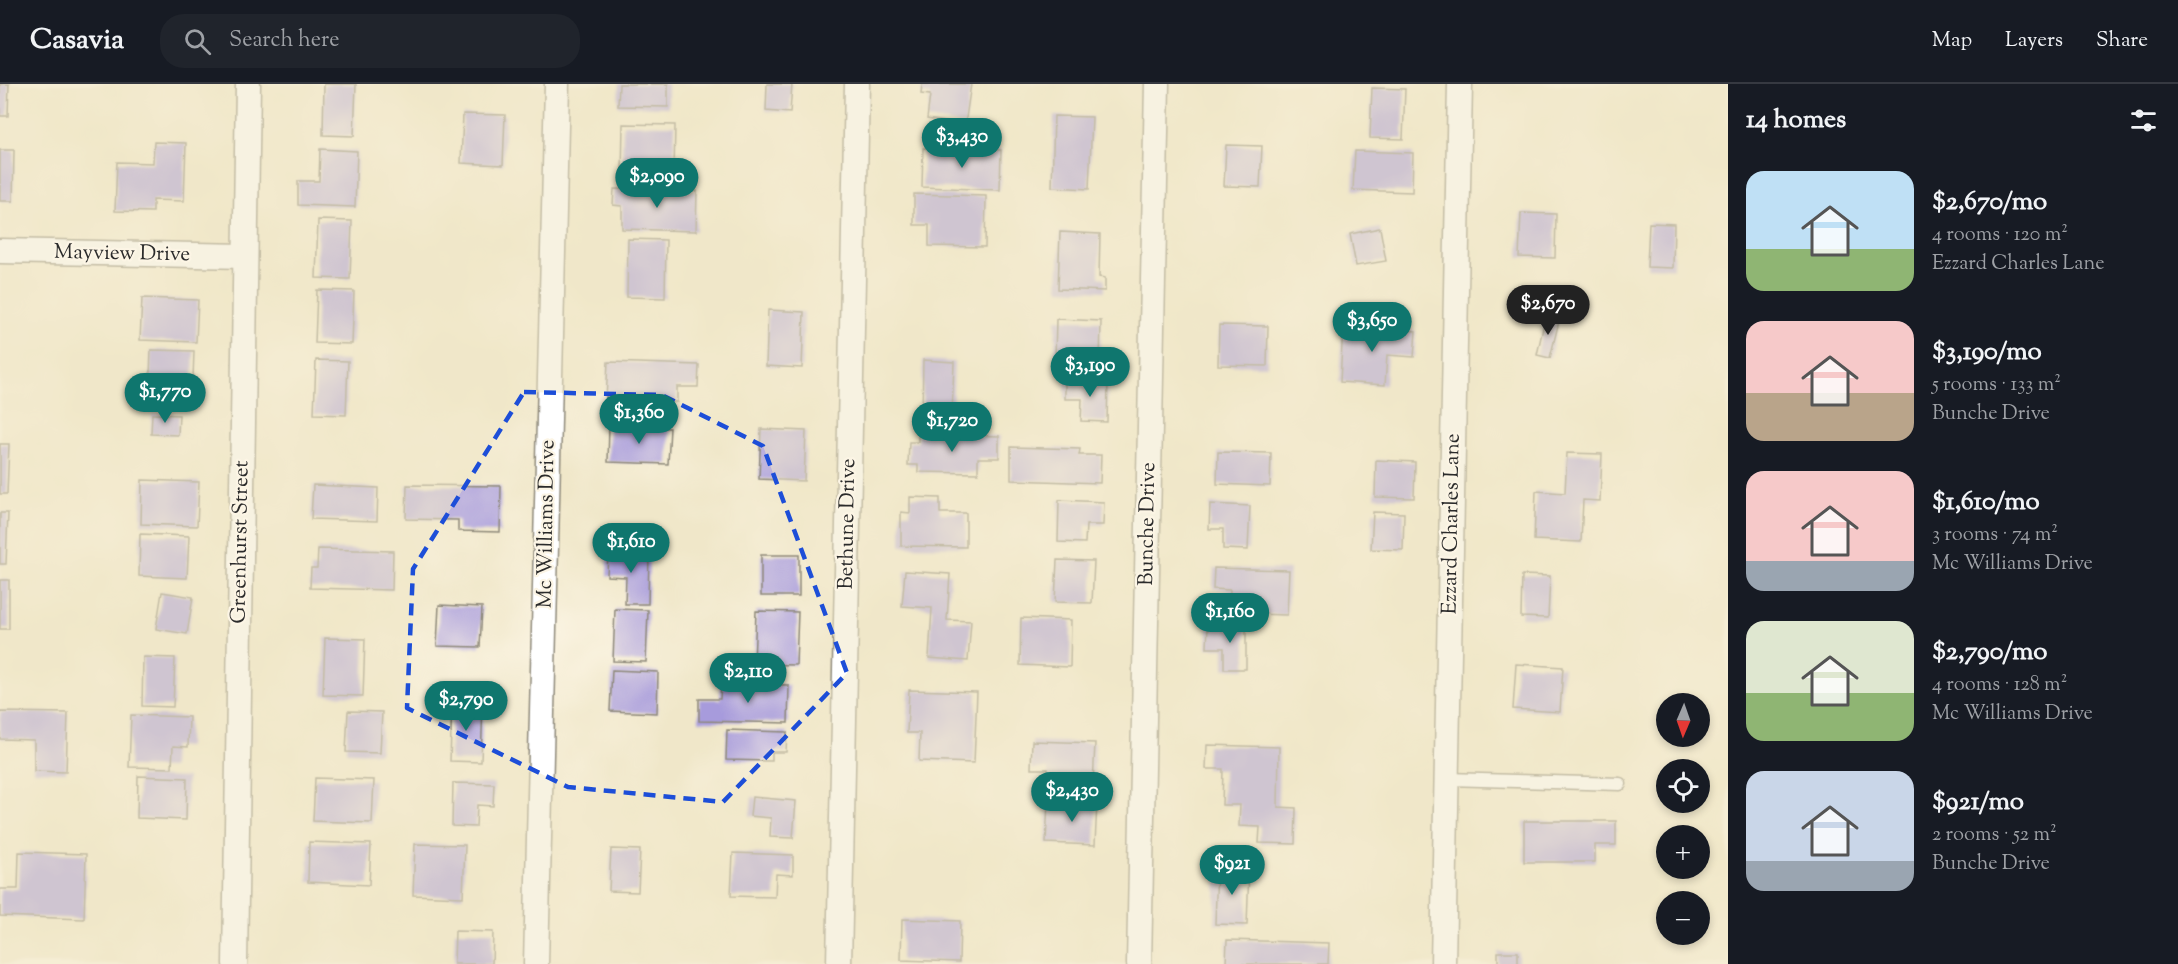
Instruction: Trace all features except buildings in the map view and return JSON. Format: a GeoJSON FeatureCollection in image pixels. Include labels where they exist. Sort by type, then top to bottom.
{"type":"FeatureCollection","features":[{"type":"Feature","properties":{"kind":"street","name":"Greenhurst Street"},"geometry":{"type":"LineString","coordinates":[[235,964],[248,84]]}},
{"type":"Feature","properties":{"kind":"street","name":"Mc Williams Drive"},"geometry":{"type":"LineString","coordinates":[[536,964],[557,84]]}},
{"type":"Feature","properties":{"kind":"street","name":"Bethune Drive"},"geometry":{"type":"LineString","coordinates":[[839,964],[856,84]]}},
{"type":"Feature","properties":{"kind":"street","name":"Bunche Drive"},"geometry":{"type":"LineString","coordinates":[[1139,964],[1157,84]]}},
{"type":"Feature","properties":{"kind":"street","name":"Ezzard Charles Lane"},"geometry":{"type":"LineString","coordinates":[[1443,964],[1460,84]]}},
{"type":"Feature","properties":{"kind":"street","name":"Mayview Drive"},"geometry":{"type":"LineString","coordinates":[[0,252],[245,256]]}},
{"type":"Feature","properties":{"kind":"lane"},"geometry":{"type":"LineString","coordinates":[[1447,779],[1620,784]]}},
{"type":"Feature","properties":{"kind":"highlighted area"},"geometry":{"type":"Polygon","coordinates":[[[524,392],[662,395],[763,446],[847,673],[723,802],[568,787],[407,708],[413,569],[524,392]]]}}]}
